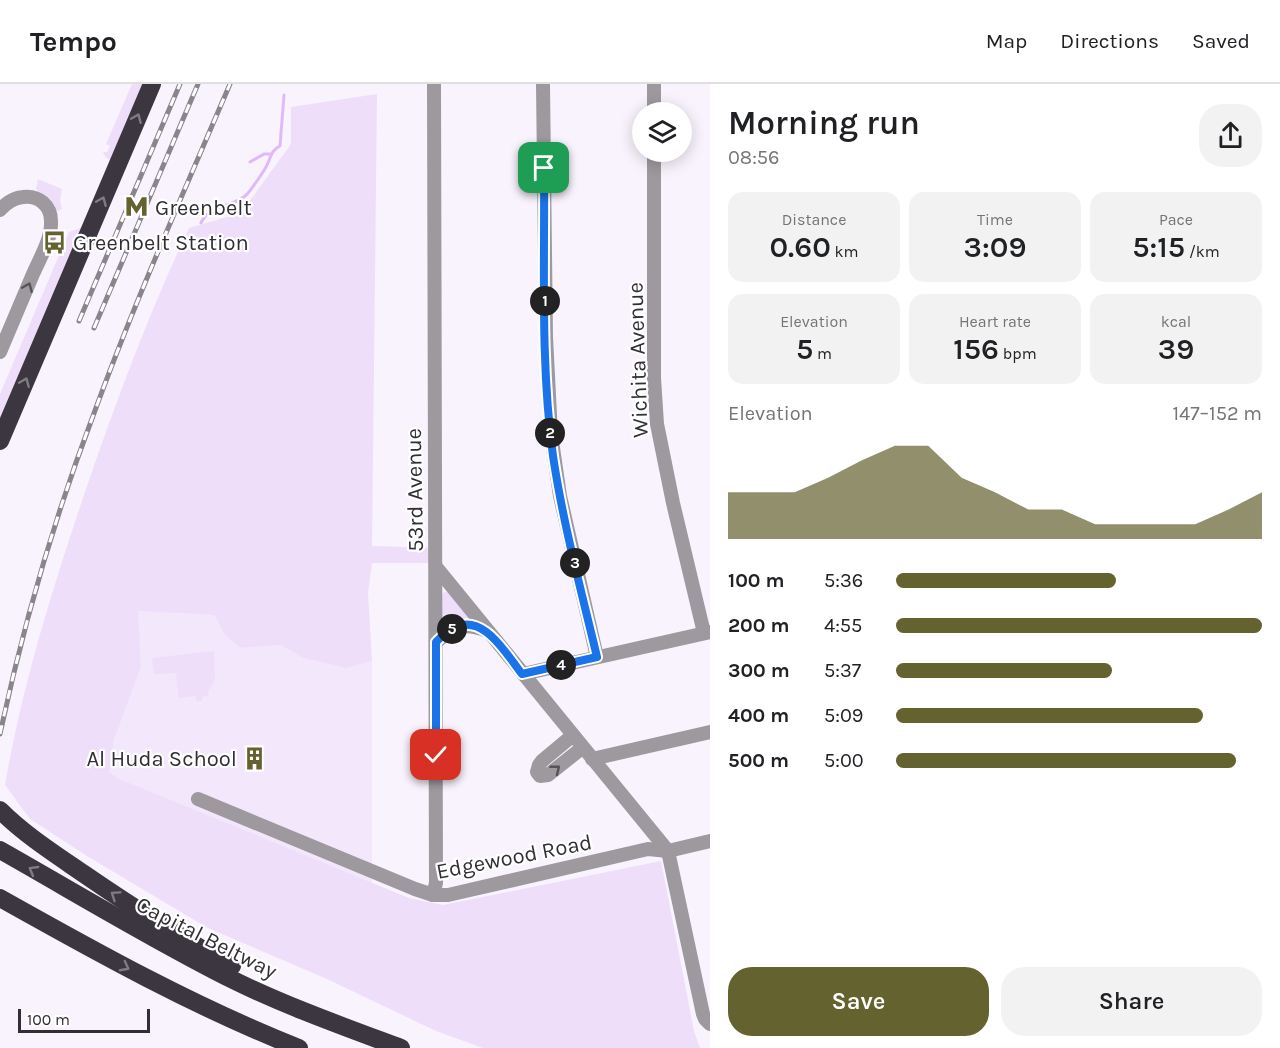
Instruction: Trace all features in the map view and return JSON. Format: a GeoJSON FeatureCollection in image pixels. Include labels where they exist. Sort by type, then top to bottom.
{"type":"FeatureCollection","features":[{"type":"Feature","properties":{"kind":"highway"},"geometry":{"type":"LineString","coordinates":[[0,441],[152,84]]}},
{"type":"Feature","properties":{"kind":"highway"},"geometry":{"type":"LineString","coordinates":[[6,816],[40,844],[181,938],[272,988],[367,1035]]}},
{"type":"Feature","properties":{"kind":"highway","name":"Capital Beltway"},"geometry":{"type":"LineString","coordinates":[[3,852],[175,950],[229,978],[289,1005],[401,1048]]}},
{"type":"Feature","properties":{"kind":"highway"},"geometry":{"type":"LineString","coordinates":[[0,898],[158,985],[214,1012],[299,1048]]}},
{"type":"Feature","properties":{"kind":"street","name":"53rd Avenue"},"geometry":{"type":"LineString","coordinates":[[433,895],[436,883],[434,84]]}},
{"type":"Feature","properties":{"kind":"street"},"geometry":{"type":"LineString","coordinates":[[543,84],[546,337],[550,434],[560,496],[597,657]]}},
{"type":"Feature","properties":{"kind":"street"},"geometry":{"type":"LineString","coordinates":[[654,84],[654,102]]}},
{"type":"Feature","properties":{"kind":"street","name":"Wichita Avenue"},"geometry":{"type":"LineString","coordinates":[[654,162],[654,378],[657,424],[671,492],[707,632]]}},
{"type":"Feature","properties":{"kind":"street"},"geometry":{"type":"LineString","coordinates":[[0,210],[8,202],[30,196],[37,198],[47,207],[51,222],[42,254],[0,352]]}},
{"type":"Feature","properties":{"kind":"street"},"geometry":{"type":"LineString","coordinates":[[435,567],[668,851],[707,1021]]}},
{"type":"Feature","properties":{"kind":"street"},"geometry":{"type":"LineString","coordinates":[[436,642],[452,629],[470,625],[488,631]]}},
{"type":"Feature","properties":{"kind":"street"},"geometry":{"type":"LineString","coordinates":[[522,674],[707,632]]}},
{"type":"Feature","properties":{"kind":"street"},"geometry":{"type":"LineString","coordinates":[[572,736],[539,765],[537,772],[540,776],[548,775],[587,754],[710,732]]}},
{"type":"Feature","properties":{"kind":"street","name":"Edgewood Road"},"geometry":{"type":"LineString","coordinates":[[198,799],[433,895],[448,895],[648,849],[668,851],[710,841]]}},
{"type":"Feature","properties":{"kind":"shaded area"},"geometry":{"type":"Polygon","coordinates":[[[132,84],[145,84],[113,161],[106,158],[103,152],[107,152],[110,146],[106,144],[132,84]]]}},
{"type":"Feature","properties":{"kind":"shaded area"},"geometry":{"type":"Polygon","coordinates":[[[377,94],[372,546],[436,548],[436,563],[372,563],[368,593],[372,661],[346,668],[303,658],[281,645],[240,648],[225,635],[214,615],[138,611],[141,667],[114,740],[109,772],[117,778],[409,898],[443,905],[661,861],[694,1031],[700,1048],[483,1048],[436,1031],[327,979],[206,927],[30,819],[5,785],[29,675],[72,531],[133,360],[189,228],[241,213],[291,144],[291,107],[377,94]]]}},
{"type":"Feature","properties":{"kind":"shaded area"},"geometry":{"type":"Polygon","coordinates":[[[38,179],[62,189],[60,200],[62,209],[55,212],[36,189],[38,179]]]}},
{"type":"Feature","properties":{"kind":"shaded area"},"geometry":{"type":"Polygon","coordinates":[[[86,226],[0,427],[0,394],[69,232],[86,226]]]}},
{"type":"Feature","properties":{"kind":"shaded area"},"geometry":{"type":"Polygon","coordinates":[[[444,592],[448,592],[470,616],[468,620],[449,626],[441,623],[444,592]]]}},
{"type":"Feature","properties":{"kind":"shaded area"},"geometry":{"type":"Polygon","coordinates":[[[137,611],[214,615],[225,635],[240,648],[281,645],[303,658],[346,668],[372,661],[372,883],[172,802],[117,778],[109,772],[114,740],[141,667],[137,611]]]}},
{"type":"Feature","properties":{"kind":"shaded area"},"geometry":{"type":"Polygon","coordinates":[[[214,651],[215,679],[208,692],[209,695],[202,697],[202,701],[197,702],[195,696],[179,698],[176,673],[154,674],[152,658],[214,651]]]}},
{"type":"Feature","properties":{"kind":"waterway"},"geometry":{"type":"LineString","coordinates":[[201,223],[209,212],[245,196],[263,172],[273,152],[280,146],[284,95]]}},
{"type":"Feature","properties":{"kind":"waterway"},"geometry":{"type":"LineString","coordinates":[[250,162],[264,154],[270,154]]}},
{"type":"Feature","properties":{"kind":"railway"},"geometry":{"type":"LineString","coordinates":[[79,321],[180,84]]}},
{"type":"Feature","properties":{"kind":"railway"},"geometry":{"type":"LineString","coordinates":[[94,328],[198,84]]}},
{"type":"Feature","properties":{"kind":"railway"},"geometry":{"type":"LineString","coordinates":[[0,734],[40,573],[65,494],[142,290],[230,84]]}},
{"type":"Feature","properties":{"kind":"place","name":"Greenbelt"},"geometry":{"type":"Point","coordinates":[137,207]}},
{"type":"Feature","properties":{"kind":"place","name":"Greenbelt Station"},"geometry":{"type":"Point","coordinates":[55,242]}},
{"type":"Feature","properties":{"kind":"place","name":"Al Huda School"},"geometry":{"type":"Point","coordinates":[255,758]}},
{"type":"Feature","properties":{"kind":"route"},"geometry":{"type":"LineString","coordinates":[[436,755],[436,642],[452,629],[470,625],[488,631],[522,674],[597,657],[560,496],[550,434],[546,337],[544,168]]}}]}
